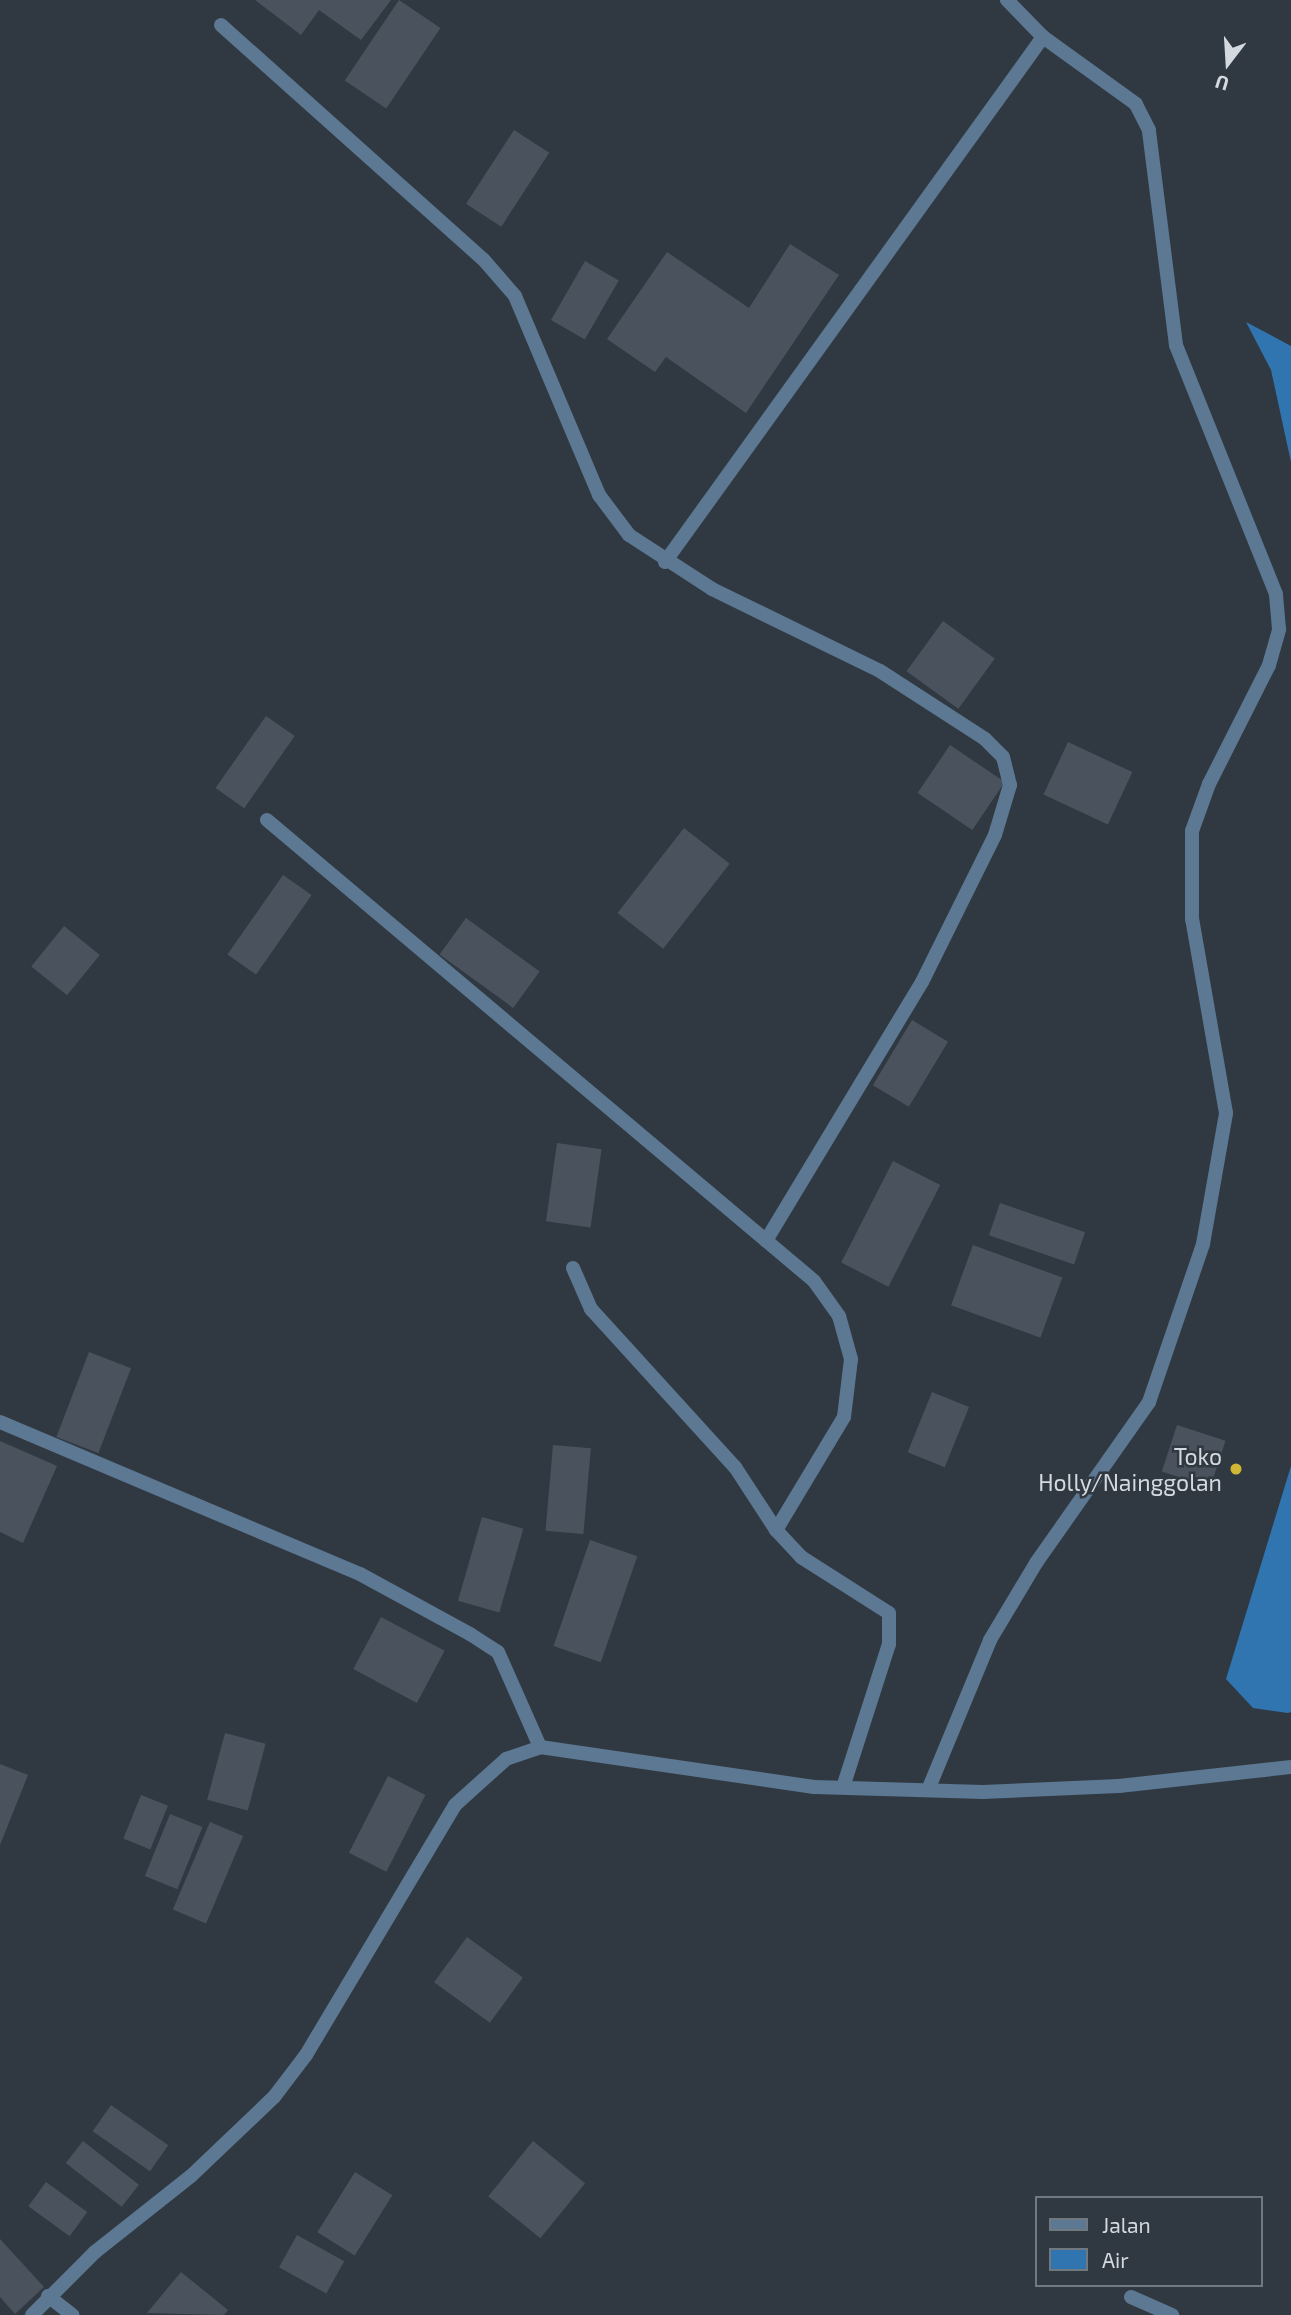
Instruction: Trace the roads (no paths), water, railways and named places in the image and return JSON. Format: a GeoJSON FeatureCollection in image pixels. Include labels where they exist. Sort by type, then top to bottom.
{"type":"FeatureCollection","features":[{"type":"Feature","properties":{"kind":"street"},"geometry":{"type":"LineString","coordinates":[[928,1790],[990,1640],[1036,1563],[1149,1402],[1203,1244],[1226,1113],[1192,919],[1192,831],[1209,784],[1269,665],[1279,629],[1276,594],[1192,397],[1176,345],[1149,130],[1136,104],[1043,37],[1007,0]]}},
{"type":"Feature","properties":{"kind":"street"},"geometry":{"type":"LineString","coordinates":[[221,26],[483,259],[515,296],[599,495],[629,535],[665,562],[880,671],[985,739],[1003,757],[1010,785],[995,835],[922,982],[766,1241]]}},
{"type":"Feature","properties":{"kind":"street"},"geometry":{"type":"LineString","coordinates":[[665,562],[1043,37]]}},
{"type":"Feature","properties":{"kind":"street"},"geometry":{"type":"LineString","coordinates":[[267,820],[814,1281],[839,1316],[851,1359],[844,1418],[776,1530]]}},
{"type":"Feature","properties":{"kind":"street"},"geometry":{"type":"LineString","coordinates":[[572,1268],[591,1309],[735,1467],[776,1530],[801,1557],[889,1613],[889,1644],[843,1787]]}},
{"type":"Feature","properties":{"kind":"street"},"geometry":{"type":"LineString","coordinates":[[0,1422],[360,1574],[470,1634],[498,1653],[540,1747]]}},
{"type":"Feature","properties":{"kind":"street"},"geometry":{"type":"LineString","coordinates":[[32,2315],[48,2296],[191,2176],[274,2096],[306,2055],[455,1805],[506,1759],[540,1747],[843,1787],[928,1790],[1119,1786],[1291,1767]]}},
{"type":"Feature","properties":{"kind":"street"},"geometry":{"type":"LineString","coordinates":[[48,2296],[72,2315]]}},
{"type":"Feature","properties":{"kind":"street"},"geometry":{"type":"LineString","coordinates":[[1131,2297],[1172,2315]]}},
{"type":"Feature","properties":{"kind":"water"},"geometry":{"type":"Polygon","coordinates":[[[1246,322],[1291,346],[1291,462],[1271,370],[1246,322]]]}},
{"type":"Feature","properties":{"kind":"water"},"geometry":{"type":"Polygon","coordinates":[[[1291,1466],[1291,1712],[1288,1713],[1253,1708],[1226,1679],[1291,1466]]]}},
{"type":"Feature","properties":{"kind":"place","name":"Toko Holly/Nainggolan"},"geometry":{"type":"Point","coordinates":[1236,1469]}}]}
